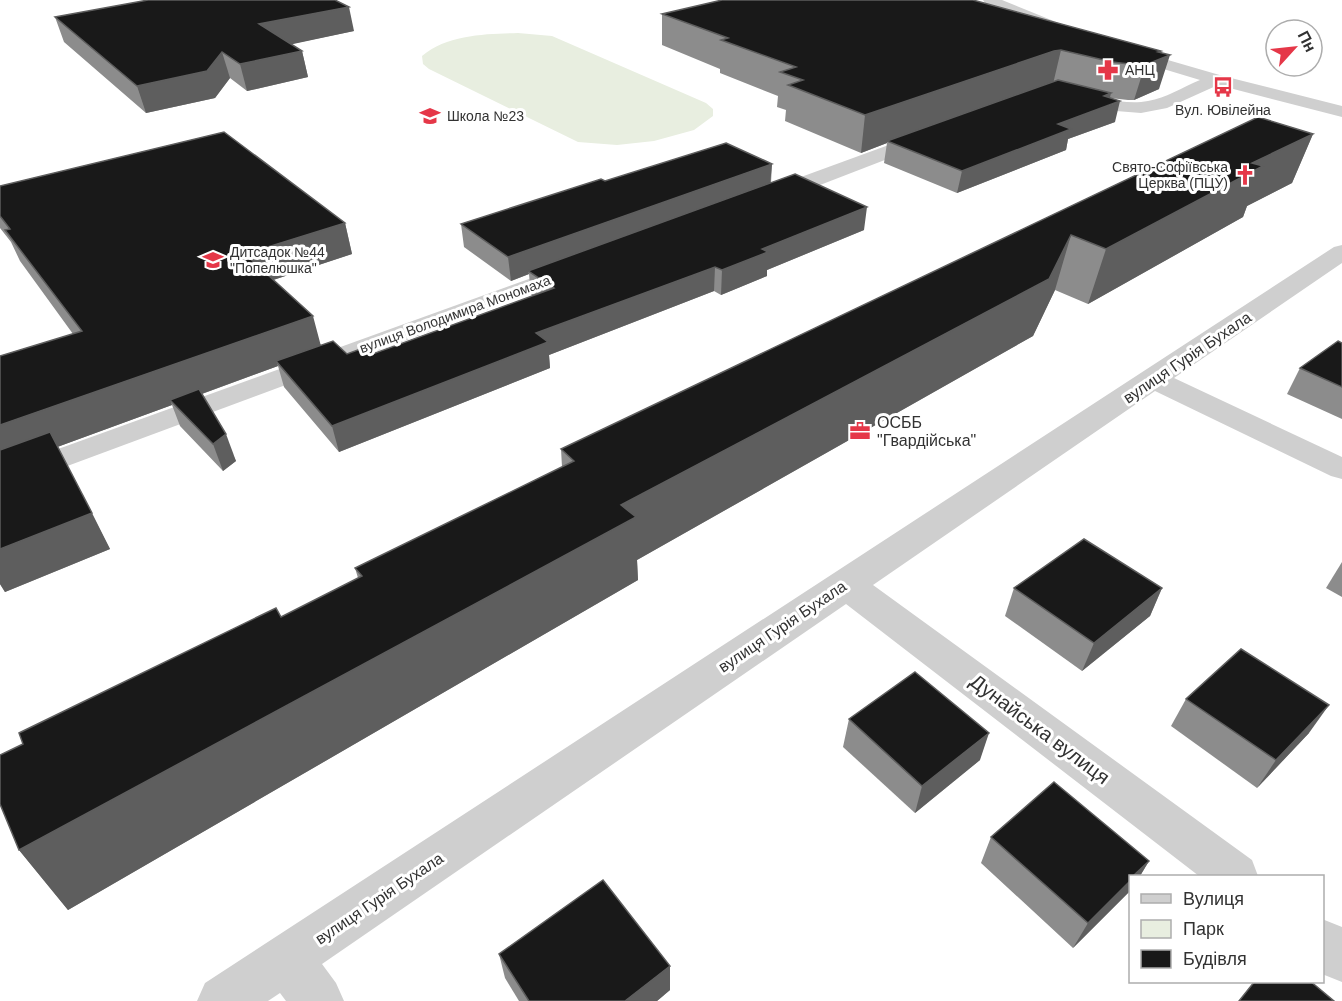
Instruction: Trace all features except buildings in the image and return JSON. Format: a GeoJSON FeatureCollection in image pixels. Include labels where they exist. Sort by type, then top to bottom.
{"type":"FeatureCollection","features":[{"type":"Feature","properties":{"kind":"street"},"geometry":{"type":"LineString","coordinates":[[990,0],[1082,37]]}},
{"type":"Feature","properties":{"kind":"street"},"geometry":{"type":"LineString","coordinates":[[1112,48],[1217,80],[1342,112]]}},
{"type":"Feature","properties":{"kind":"street"},"geometry":{"type":"LineString","coordinates":[[1052,91],[1112,105],[1141,108],[1217,80]]}},
{"type":"Feature","properties":{"kind":"street"},"geometry":{"type":"LineString","coordinates":[[752,203],[952,128]]}},
{"type":"Feature","properties":{"kind":"street","name":"вулиця Гурія Бухала"},"geometry":{"type":"LineString","coordinates":[[223,1001],[287,961],[845,584],[1155,380],[1342,252]]}},
{"type":"Feature","properties":{"kind":"street","name":"вулиця Володимира Мономаха"},"geometry":{"type":"LineString","coordinates":[[0,481],[597,261]]}},
{"type":"Feature","properties":{"kind":"street"},"geometry":{"type":"LineString","coordinates":[[1155,380],[1342,469]]}},
{"type":"Feature","properties":{"kind":"street","name":"Дунайська вулиця"},"geometry":{"type":"LineString","coordinates":[[845,584],[1234,875]]}},
{"type":"Feature","properties":{"kind":"street"},"geometry":{"type":"LineString","coordinates":[[1324,944],[1342,957]]}},
{"type":"Feature","properties":{"kind":"street"},"geometry":{"type":"LineString","coordinates":[[287,961],[318,1001]]}},
{"type":"Feature","properties":{"kind":"green space"},"geometry":{"type":"Polygon","coordinates":[[[518,33],[552,36],[706,103],[713,109],[713,116],[694,130],[654,141],[617,145],[578,142],[423,64],[422,56],[456,39],[518,33]]]}},
{"type":"Feature","properties":{"kind":"place","name":"АНЦ"},"geometry":{"type":"Point","coordinates":[1108,70]}},
{"type":"Feature","properties":{"kind":"place","name":"Вул. Ювілейна"},"geometry":{"type":"Point","coordinates":[1223,87]}},
{"type":"Feature","properties":{"kind":"place","name":"Школа №23"},"geometry":{"type":"Point","coordinates":[430,116]}},
{"type":"Feature","properties":{"kind":"place","name":"Свято-Софіївська Церква (ПЦУ)"},"geometry":{"type":"Point","coordinates":[1245,175]}},
{"type":"Feature","properties":{"kind":"place","name":"Дитсадок №44 \"Попелюшка\""},"geometry":{"type":"Point","coordinates":[213,260]}},
{"type":"Feature","properties":{"kind":"place","name":"ОСББ \"Гвардійська\""},"geometry":{"type":"Point","coordinates":[860,431]}}]}
